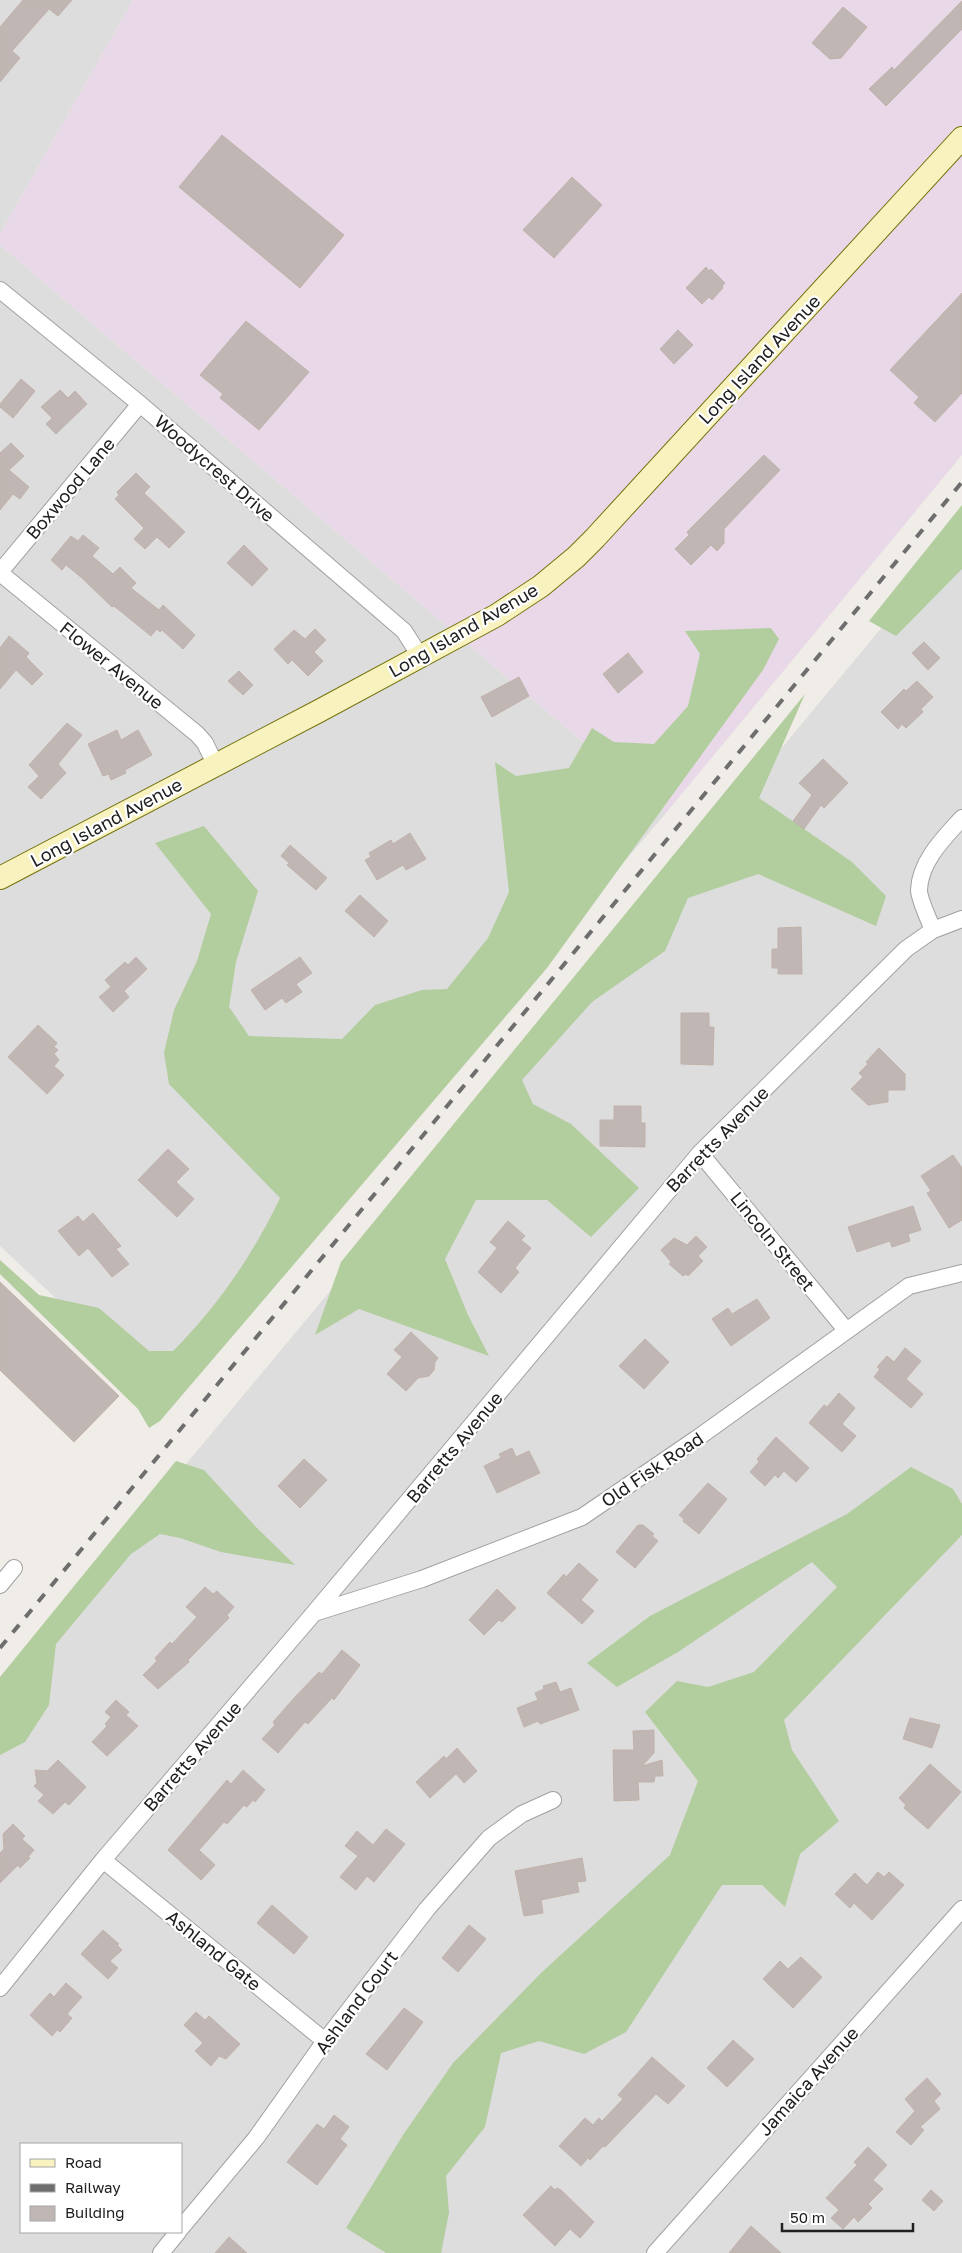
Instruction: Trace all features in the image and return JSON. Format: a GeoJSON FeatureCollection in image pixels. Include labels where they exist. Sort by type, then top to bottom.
{"type":"FeatureCollection","features":[{"type":"Feature","properties":{"kind":"street","name":"Long Island Avenue"},"geometry":{"type":"LineString","coordinates":[[0,878],[319,711],[523,598],[576,557],[962,138]]}},
{"type":"Feature","properties":{"kind":"street","name":"Woodycrest Drive"},"geometry":{"type":"LineString","coordinates":[[0,290],[140,404],[404,631],[420,656]]}},
{"type":"Feature","properties":{"kind":"street","name":"Boxwood Lane"},"geometry":{"type":"LineString","coordinates":[[0,573],[140,404]]}},
{"type":"Feature","properties":{"kind":"street","name":"Flower Avenue"},"geometry":{"type":"LineString","coordinates":[[0,573],[197,734],[216,764]]}},
{"type":"Feature","properties":{"kind":"street"},"geometry":{"type":"LineString","coordinates":[[933,930],[919,890],[925,866],[937,846],[962,818]]}},
{"type":"Feature","properties":{"kind":"street","name":"Barretts Avenue"},"geometry":{"type":"LineString","coordinates":[[0,1988],[103,1860],[314,1613],[700,1153],[906,949],[933,930],[962,919]]}},
{"type":"Feature","properties":{"kind":"street","name":"Lincoln Street"},"geometry":{"type":"LineString","coordinates":[[700,1153],[846,1330]]}},
{"type":"Feature","properties":{"kind":"street","name":"Old Fisk Road"},"geometry":{"type":"LineString","coordinates":[[314,1613],[422,1579],[582,1517],[699,1438],[909,1286],[962,1273]]}},
{"type":"Feature","properties":{"kind":"street"},"geometry":{"type":"LineString","coordinates":[[0,1585],[14,1568]]}},
{"type":"Feature","properties":{"kind":"street","name":"Ashland Court"},"geometry":{"type":"LineString","coordinates":[[182,2227],[256,2138],[325,2041],[427,1909],[489,1838],[522,1814],[553,1800]]}},
{"type":"Feature","properties":{"kind":"street","name":"Ashland Gate"},"geometry":{"type":"LineString","coordinates":[[103,1860],[325,2041]]}},
{"type":"Feature","properties":{"kind":"street","name":"Jamaica Avenue"},"geometry":{"type":"LineString","coordinates":[[655,2253],[962,1909]]}},
{"type":"Feature","properties":{"kind":"street"},"geometry":{"type":"LineString","coordinates":[[161,2253],[177,2233]]}},
{"type":"Feature","properties":{"kind":"shaded area"},"geometry":{"type":"Polygon","coordinates":[[[0,0],[133,0],[0,234],[0,0]]]}},
{"type":"Feature","properties":{"kind":"shaded area"},"geometry":{"type":"Polygon","coordinates":[[[133,0],[962,0],[962,455],[666,813],[0,245],[0,234],[133,0]]]}},
{"type":"Feature","properties":{"kind":"shaded area"},"geometry":{"type":"Polygon","coordinates":[[[0,245],[666,813],[164,1400],[0,1246],[0,245]]]}},
{"type":"Feature","properties":{"kind":"shaded area"},"geometry":{"type":"Polygon","coordinates":[[[962,531],[962,2253],[0,2253],[0,1688],[962,531]]]}},
{"type":"Feature","properties":{"kind":"green space"},"geometry":{"type":"Polygon","coordinates":[[[962,505],[962,569],[896,636],[869,621],[962,505]]]}},
{"type":"Feature","properties":{"kind":"green space"},"geometry":{"type":"Polygon","coordinates":[[[771,628],[779,639],[763,670],[547,968],[160,1421],[149,1428],[138,1409],[0,1274],[0,1260],[39,1295],[99,1308],[149,1351],[173,1351],[204,1317],[233,1279],[258,1240],[280,1198],[169,1084],[164,1053],[174,1010],[197,961],[211,914],[155,843],[204,826],[258,891],[236,962],[229,1007],[249,1036],[342,1039],[375,1005],[422,990],[447,989],[488,938],[509,892],[495,762],[516,776],[569,768],[592,728],[614,742],[654,744],[688,706],[700,654],[685,631],[771,628]]]}},
{"type":"Feature","properties":{"kind":"green space"},"geometry":{"type":"Polygon","coordinates":[[[805,694],[759,798],[852,862],[886,896],[876,926],[758,874],[688,898],[665,951],[592,1002],[522,1080],[533,1104],[571,1124],[639,1188],[591,1237],[547,1200],[476,1200],[445,1259],[468,1315],[489,1356],[359,1309],[315,1335],[341,1262],[805,694]]]}},
{"type":"Feature","properties":{"kind":"green space"},"geometry":{"type":"Polygon","coordinates":[[[176,1461],[204,1470],[257,1528],[295,1565],[221,1552],[180,1538],[160,1534],[131,1554],[56,1644],[49,1705],[25,1742],[0,1755],[0,1677],[176,1461]]]}},
{"type":"Feature","properties":{"kind":"green space"},"geometry":{"type":"Polygon","coordinates":[[[911,1467],[953,1489],[962,1504],[962,1535],[784,1720],[792,1750],[839,1821],[800,1854],[785,1907],[762,1885],[722,1885],[626,2032],[584,2054],[539,2041],[501,2053],[485,2127],[446,2176],[449,2213],[441,2253],[386,2253],[346,2228],[403,2135],[453,2063],[541,1973],[670,1855],[698,1781],[645,1712],[677,1681],[708,1687],[754,1672],[837,1587],[812,1562],[678,1652],[617,1687],[587,1663],[650,1616],[847,1514],[911,1467]]]}},
{"type":"Feature","properties":{"kind":"building"},"geometry":{"type":"Polygon","coordinates":[[[23,0],[72,0],[58,16],[49,9],[12,51],[20,58],[0,82],[0,27],[23,0]]]}},
{"type":"Feature","properties":{"kind":"building"},"geometry":{"type":"Polygon","coordinates":[[[962,1],[962,29],[886,106],[869,89],[892,67],[894,70],[962,1]]]}},
{"type":"Feature","properties":{"kind":"building"},"geometry":{"type":"Polygon","coordinates":[[[843,7],[867,27],[841,58],[830,59],[812,43],[843,7]]]}},
{"type":"Feature","properties":{"kind":"building"},"geometry":{"type":"Polygon","coordinates":[[[222,135],[344,235],[300,288],[179,187],[222,135]]]}},
{"type":"Feature","properties":{"kind":"building"},"geometry":{"type":"Polygon","coordinates":[[[572,177],[602,205],[554,258],[523,230],[572,177]]]}},
{"type":"Feature","properties":{"kind":"building"},"geometry":{"type":"Polygon","coordinates":[[[706,267],[709,271],[711,269],[725,283],[712,300],[709,297],[702,304],[686,288],[706,267]]]}},
{"type":"Feature","properties":{"kind":"building"},"geometry":{"type":"Polygon","coordinates":[[[962,293],[962,393],[935,422],[914,403],[919,397],[890,370],[962,293]]]}},
{"type":"Feature","properties":{"kind":"building"},"geometry":{"type":"Polygon","coordinates":[[[246,321],[309,372],[259,430],[220,398],[223,394],[200,375],[246,321]]]}},
{"type":"Feature","properties":{"kind":"building"},"geometry":{"type":"Polygon","coordinates":[[[678,330],[693,345],[674,364],[660,349],[678,330]]]}},
{"type":"Feature","properties":{"kind":"building"},"geometry":{"type":"Polygon","coordinates":[[[21,379],[35,391],[13,418],[0,407],[0,404],[21,379]]]}},
{"type":"Feature","properties":{"kind":"building"},"geometry":{"type":"Polygon","coordinates":[[[60,390],[68,398],[75,391],[87,404],[56,434],[46,424],[52,418],[41,407],[60,390]]]}},
{"type":"Feature","properties":{"kind":"building"},"geometry":{"type":"Polygon","coordinates":[[[11,443],[24,456],[9,470],[29,487],[20,499],[13,494],[0,510],[0,453],[11,443]]]}},
{"type":"Feature","properties":{"kind":"building"},"geometry":{"type":"Polygon","coordinates":[[[764,455],[780,470],[724,529],[724,543],[717,551],[711,545],[691,565],[675,549],[689,535],[687,532],[764,455]]]}},
{"type":"Feature","properties":{"kind":"building"},"geometry":{"type":"Polygon","coordinates":[[[136,473],[150,487],[144,493],[185,532],[169,548],[157,537],[145,549],[134,539],[144,528],[115,499],[119,495],[117,492],[136,473]]]}},
{"type":"Feature","properties":{"kind":"building"},"geometry":{"type":"Polygon","coordinates":[[[83,535],[99,548],[92,556],[113,574],[120,567],[136,583],[131,588],[159,610],[163,605],[195,635],[183,649],[162,630],[160,632],[157,629],[151,636],[114,606],[112,607],[66,565],[62,570],[51,560],[71,536],[78,541],[83,535]]]}},
{"type":"Feature","properties":{"kind":"building"},"geometry":{"type":"Polygon","coordinates":[[[244,545],[268,569],[252,586],[227,563],[244,545]]]}},
{"type":"Feature","properties":{"kind":"building"},"geometry":{"type":"Polygon","coordinates":[[[315,629],[326,640],[314,652],[323,661],[308,676],[292,660],[288,664],[274,649],[294,630],[305,639],[315,629]]]}},
{"type":"Feature","properties":{"kind":"building"},"geometry":{"type":"Polygon","coordinates":[[[9,636],[29,653],[26,657],[43,674],[32,685],[16,670],[0,689],[0,648],[9,636]]]}},
{"type":"Feature","properties":{"kind":"building"},"geometry":{"type":"Polygon","coordinates":[[[924,642],[940,658],[928,670],[912,653],[924,642]]]}},
{"type":"Feature","properties":{"kind":"building"},"geometry":{"type":"Polygon","coordinates":[[[628,653],[643,672],[618,693],[603,674],[628,653]]]}},
{"type":"Feature","properties":{"kind":"building"},"geometry":{"type":"Polygon","coordinates":[[[239,671],[253,685],[243,695],[228,681],[239,671]]]}},
{"type":"Feature","properties":{"kind":"building"},"geometry":{"type":"Polygon","coordinates":[[[519,677],[529,696],[492,717],[481,697],[519,677]]]}},
{"type":"Feature","properties":{"kind":"building"},"geometry":{"type":"Polygon","coordinates":[[[917,681],[933,697],[921,709],[923,712],[906,728],[902,724],[898,729],[881,712],[904,689],[906,691],[917,681]]]}},
{"type":"Feature","properties":{"kind":"building"},"geometry":{"type":"Polygon","coordinates":[[[67,723],[82,735],[58,764],[66,773],[41,799],[28,787],[39,776],[29,765],[67,723]]]}},
{"type":"Feature","properties":{"kind":"building"},"geometry":{"type":"Polygon","coordinates":[[[117,730],[121,740],[138,730],[152,755],[125,770],[126,773],[111,780],[109,774],[103,776],[88,744],[117,730]]]}},
{"type":"Feature","properties":{"kind":"building"},"geometry":{"type":"Polygon","coordinates":[[[823,759],[848,783],[824,808],[821,805],[804,829],[793,821],[812,795],[799,783],[823,759]]]}},
{"type":"Feature","properties":{"kind":"building"},"geometry":{"type":"Polygon","coordinates":[[[410,833],[426,859],[406,870],[403,865],[377,880],[365,860],[371,857],[369,853],[391,840],[393,844],[410,833]]]}},
{"type":"Feature","properties":{"kind":"building"},"geometry":{"type":"Polygon","coordinates":[[[290,845],[327,878],[316,890],[287,865],[289,863],[281,856],[290,845]]]}},
{"type":"Feature","properties":{"kind":"building"},"geometry":{"type":"Polygon","coordinates":[[[360,895],[388,921],[374,937],[345,911],[360,895]]]}},
{"type":"Feature","properties":{"kind":"building"},"geometry":{"type":"Polygon","coordinates":[[[801,927],[802,974],[778,974],[778,968],[772,968],[772,949],[778,949],[778,928],[801,927]]]}},
{"type":"Feature","properties":{"kind":"building"},"geometry":{"type":"Polygon","coordinates":[[[136,957],[147,969],[124,991],[129,997],[113,1012],[99,997],[111,987],[105,980],[125,962],[128,965],[136,957]]]}},
{"type":"Feature","properties":{"kind":"building"},"geometry":{"type":"Polygon","coordinates":[[[300,957],[312,973],[296,984],[302,992],[286,1003],[282,998],[265,1010],[251,990],[300,957]]]}},
{"type":"Feature","properties":{"kind":"building"},"geometry":{"type":"Polygon","coordinates":[[[681,1013],[709,1013],[709,1027],[714,1027],[713,1065],[681,1064],[681,1013]]]}},
{"type":"Feature","properties":{"kind":"building"},"geometry":{"type":"Polygon","coordinates":[[[38,1025],[57,1043],[54,1047],[58,1050],[54,1054],[59,1060],[54,1066],[64,1075],[47,1094],[8,1057],[38,1025]]]}},
{"type":"Feature","properties":{"kind":"building"},"geometry":{"type":"Polygon","coordinates":[[[879,1048],[905,1074],[905,1090],[888,1090],[888,1102],[868,1105],[851,1089],[863,1077],[859,1073],[879,1048]]]}},
{"type":"Feature","properties":{"kind":"building"},"geometry":{"type":"Polygon","coordinates":[[[614,1106],[641,1106],[641,1123],[645,1123],[645,1147],[600,1146],[600,1120],[614,1120],[614,1106]]]}},
{"type":"Feature","properties":{"kind":"building"},"geometry":{"type":"Polygon","coordinates":[[[168,1149],[189,1169],[176,1182],[194,1199],[177,1217],[138,1180],[168,1149]]]}},
{"type":"Feature","properties":{"kind":"building"},"geometry":{"type":"Polygon","coordinates":[[[953,1155],[962,1168],[962,1220],[949,1228],[927,1193],[931,1191],[921,1176],[953,1155]]]}},
{"type":"Feature","properties":{"kind":"building"},"geometry":{"type":"Polygon","coordinates":[[[913,1206],[921,1230],[908,1234],[910,1241],[892,1247],[890,1241],[857,1252],[848,1227],[913,1206]]]}},
{"type":"Feature","properties":{"kind":"building"},"geometry":{"type":"Polygon","coordinates":[[[93,1213],[121,1246],[116,1249],[129,1264],[112,1277],[88,1248],[79,1256],[58,1231],[78,1216],[83,1222],[93,1213]]]}},
{"type":"Feature","properties":{"kind":"building"},"geometry":{"type":"Polygon","coordinates":[[[508,1221],[525,1236],[521,1240],[531,1248],[515,1268],[519,1272],[501,1293],[478,1272],[497,1248],[490,1242],[508,1221]]]}},
{"type":"Feature","properties":{"kind":"building"},"geometry":{"type":"Polygon","coordinates":[[[696,1236],[707,1247],[698,1256],[703,1261],[688,1276],[686,1274],[683,1276],[669,1264],[671,1262],[661,1250],[674,1238],[687,1245],[696,1236]]]}},
{"type":"Feature","properties":{"kind":"building"},"geometry":{"type":"Polygon","coordinates":[[[0,1282],[119,1396],[74,1442],[0,1370],[0,1282]]]}},
{"type":"Feature","properties":{"kind":"building"},"geometry":{"type":"Polygon","coordinates":[[[757,1299],[770,1318],[731,1346],[712,1319],[728,1308],[732,1314],[757,1299]]]}},
{"type":"Feature","properties":{"kind":"building"},"geometry":{"type":"Polygon","coordinates":[[[411,1332],[438,1358],[435,1362],[434,1370],[429,1376],[418,1378],[406,1391],[387,1374],[402,1357],[394,1350],[411,1332]]]}},
{"type":"Feature","properties":{"kind":"building"},"geometry":{"type":"Polygon","coordinates":[[[645,1339],[669,1362],[644,1389],[619,1366],[645,1339]]]}},
{"type":"Feature","properties":{"kind":"building"},"geometry":{"type":"Polygon","coordinates":[[[905,1348],[921,1361],[906,1379],[923,1394],[911,1408],[874,1377],[880,1369],[877,1367],[887,1356],[894,1362],[905,1348]]]}},
{"type":"Feature","properties":{"kind":"building"},"geometry":{"type":"Polygon","coordinates":[[[839,1393],[855,1408],[842,1424],[856,1436],[842,1452],[809,1423],[824,1405],[827,1407],[839,1393]]]}},
{"type":"Feature","properties":{"kind":"building"},"geometry":{"type":"Polygon","coordinates":[[[776,1437],[809,1468],[796,1482],[784,1471],[778,1478],[775,1475],[765,1486],[750,1472],[759,1462],[757,1459],[776,1437]]]}},
{"type":"Feature","properties":{"kind":"building"},"geometry":{"type":"Polygon","coordinates":[[[512,1448],[516,1457],[529,1451],[540,1473],[497,1493],[484,1466],[501,1458],[499,1454],[512,1448]]]}},
{"type":"Feature","properties":{"kind":"building"},"geometry":{"type":"Polygon","coordinates":[[[304,1459],[327,1480],[300,1508],[278,1486],[304,1459]]]}},
{"type":"Feature","properties":{"kind":"building"},"geometry":{"type":"Polygon","coordinates":[[[708,1483],[727,1499],[699,1534],[683,1521],[684,1519],[679,1515],[708,1483]]]}},
{"type":"Feature","properties":{"kind":"building"},"geometry":{"type":"Polygon","coordinates":[[[638,1525],[643,1525],[654,1534],[652,1536],[658,1541],[635,1568],[616,1552],[638,1525]]]}},
{"type":"Feature","properties":{"kind":"building"},"geometry":{"type":"Polygon","coordinates":[[[579,1563],[598,1580],[581,1600],[594,1611],[582,1624],[547,1593],[564,1574],[566,1577],[579,1563]]]}},
{"type":"Feature","properties":{"kind":"building"},"geometry":{"type":"Polygon","coordinates":[[[205,1587],[213,1594],[217,1591],[234,1607],[227,1615],[229,1618],[188,1660],[189,1662],[158,1689],[143,1675],[157,1661],[155,1658],[170,1642],[172,1644],[197,1617],[186,1607],[205,1587]]]}},
{"type":"Feature","properties":{"kind":"building"},"geometry":{"type":"Polygon","coordinates":[[[497,1589],[516,1608],[502,1622],[499,1620],[484,1635],[469,1620],[497,1589]]]}},
{"type":"Feature","properties":{"kind":"building"},"geometry":{"type":"Polygon","coordinates":[[[342,1650],[360,1665],[334,1700],[332,1698],[308,1724],[305,1722],[278,1753],[262,1739],[275,1725],[273,1722],[295,1697],[319,1672],[322,1674],[342,1650]]]}},
{"type":"Feature","properties":{"kind":"building"},"geometry":{"type":"Polygon","coordinates":[[[556,1682],[560,1692],[571,1688],[579,1710],[540,1724],[538,1721],[524,1727],[517,1708],[538,1700],[535,1693],[544,1689],[543,1686],[556,1682]]]}},
{"type":"Feature","properties":{"kind":"building"},"geometry":{"type":"Polygon","coordinates":[[[116,1700],[129,1712],[126,1715],[138,1726],[107,1756],[92,1742],[107,1726],[105,1724],[111,1717],[105,1712],[116,1700]]]}},
{"type":"Feature","properties":{"kind":"building"},"geometry":{"type":"Polygon","coordinates":[[[910,1718],[940,1725],[932,1748],[903,1739],[910,1718]]]}},
{"type":"Feature","properties":{"kind":"building"},"geometry":{"type":"Polygon","coordinates":[[[654,1730],[654,1753],[642,1766],[662,1760],[663,1776],[655,1776],[654,1782],[638,1782],[639,1800],[614,1801],[613,1750],[634,1750],[633,1731],[654,1730]]]}},
{"type":"Feature","properties":{"kind":"building"},"geometry":{"type":"Polygon","coordinates":[[[457,1748],[477,1771],[464,1783],[456,1774],[430,1798],[416,1782],[444,1756],[446,1759],[457,1748]]]}},
{"type":"Feature","properties":{"kind":"building"},"geometry":{"type":"Polygon","coordinates":[[[58,1760],[86,1787],[69,1805],[65,1802],[53,1814],[38,1801],[44,1795],[34,1786],[37,1783],[35,1770],[47,1771],[58,1760]]]}},
{"type":"Feature","properties":{"kind":"building"},"geometry":{"type":"Polygon","coordinates":[[[930,1764],[961,1792],[928,1829],[904,1808],[906,1805],[899,1798],[930,1764]]]}},
{"type":"Feature","properties":{"kind":"building"},"geometry":{"type":"Polygon","coordinates":[[[243,1770],[265,1790],[255,1802],[253,1800],[247,1807],[244,1805],[227,1824],[224,1822],[199,1850],[215,1865],[201,1880],[168,1850],[227,1780],[231,1784],[243,1770]]]}},
{"type":"Feature","properties":{"kind":"building"},"geometry":{"type":"Polygon","coordinates":[[[13,1824],[25,1836],[22,1839],[34,1850],[28,1857],[30,1858],[20,1868],[18,1865],[0,1883],[0,1853],[4,1849],[3,1834],[13,1824]]]}},
{"type":"Feature","properties":{"kind":"building"},"geometry":{"type":"Polygon","coordinates":[[[386,1829],[405,1844],[374,1882],[367,1876],[356,1890],[340,1877],[358,1856],[345,1846],[357,1831],[373,1845],[386,1829]]]}},
{"type":"Feature","properties":{"kind":"building"},"geometry":{"type":"Polygon","coordinates":[[[582,1858],[586,1881],[577,1882],[579,1892],[541,1900],[543,1913],[524,1916],[515,1871],[582,1858]]]}},
{"type":"Feature","properties":{"kind":"building"},"geometry":{"type":"Polygon","coordinates":[[[878,1872],[884,1877],[889,1872],[904,1885],[872,1920],[854,1903],[850,1908],[835,1894],[855,1873],[867,1885],[878,1872]]]}},
{"type":"Feature","properties":{"kind":"building"},"geometry":{"type":"Polygon","coordinates":[[[272,1905],[308,1937],[294,1954],[257,1923],[272,1905]]]}},
{"type":"Feature","properties":{"kind":"building"},"geometry":{"type":"Polygon","coordinates":[[[469,1925],[486,1939],[458,1972],[442,1958],[469,1925]]]}},
{"type":"Feature","properties":{"kind":"building"},"geometry":{"type":"Polygon","coordinates":[[[103,1930],[119,1944],[117,1945],[122,1950],[110,1961],[118,1968],[108,1979],[81,1954],[103,1930]]]}},
{"type":"Feature","properties":{"kind":"building"},"geometry":{"type":"Polygon","coordinates":[[[801,1957],[822,1977],[793,2008],[763,1979],[780,1961],[788,1969],[801,1957]]]}},
{"type":"Feature","properties":{"kind":"building"},"geometry":{"type":"Polygon","coordinates":[[[66,1983],[82,1997],[67,2014],[72,2018],[60,2032],[57,2030],[52,2036],[30,2015],[50,1993],[54,1997],[66,1983]]]}},
{"type":"Feature","properties":{"kind":"building"},"geometry":{"type":"Polygon","coordinates":[[[404,2008],[423,2022],[387,2070],[366,2054],[404,2008]]]}},
{"type":"Feature","properties":{"kind":"building"},"geometry":{"type":"Polygon","coordinates":[[[196,2012],[205,2020],[209,2016],[240,2044],[226,2059],[219,2056],[211,2066],[195,2051],[203,2043],[184,2025],[196,2012]]]}},
{"type":"Feature","properties":{"kind":"building"},"geometry":{"type":"Polygon","coordinates":[[[733,2040],[754,2059],[727,2087],[707,2068],[733,2040]]]}},
{"type":"Feature","properties":{"kind":"building"},"geometry":{"type":"Polygon","coordinates":[[[652,2057],[685,2086],[668,2104],[656,2094],[605,2147],[603,2146],[590,2160],[588,2158],[581,2166],[559,2146],[585,2118],[593,2125],[599,2118],[602,2121],[623,2099],[618,2095],[652,2057]]]}},
{"type":"Feature","properties":{"kind":"building"},"geometry":{"type":"Polygon","coordinates":[[[927,2078],[941,2094],[934,2101],[940,2109],[920,2127],[924,2130],[911,2145],[896,2132],[915,2111],[905,2099],[927,2078]]]}},
{"type":"Feature","properties":{"kind":"building"},"geometry":{"type":"Polygon","coordinates":[[[334,2115],[349,2127],[340,2139],[347,2145],[317,2185],[287,2162],[317,2124],[324,2129],[334,2115]]]}},
{"type":"Feature","properties":{"kind":"building"},"geometry":{"type":"Polygon","coordinates":[[[868,2147],[887,2165],[873,2180],[883,2189],[868,2204],[872,2208],[858,2222],[854,2217],[843,2229],[831,2218],[839,2210],[826,2198],[857,2165],[854,2162],[868,2147]]]}},
{"type":"Feature","properties":{"kind":"building"},"geometry":{"type":"Polygon","coordinates":[[[551,2186],[555,2190],[557,2188],[561,2190],[594,2222],[580,2238],[570,2229],[555,2246],[523,2215],[551,2186]]]}},
{"type":"Feature","properties":{"kind":"building"},"geometry":{"type":"Polygon","coordinates":[[[931,2190],[943,2201],[934,2211],[922,2200],[931,2190]]]}},
{"type":"Feature","properties":{"kind":"building"},"geometry":{"type":"Polygon","coordinates":[[[751,2226],[781,2253],[729,2253],[751,2226]]]}},
{"type":"Feature","properties":{"kind":"building"},"geometry":{"type":"Polygon","coordinates":[[[229,2237],[247,2253],[215,2253],[229,2237]]]}},
{"type":"Feature","properties":{"kind":"railway"},"geometry":{"type":"LineString","coordinates":[[0,1648],[962,482]]}}]}
